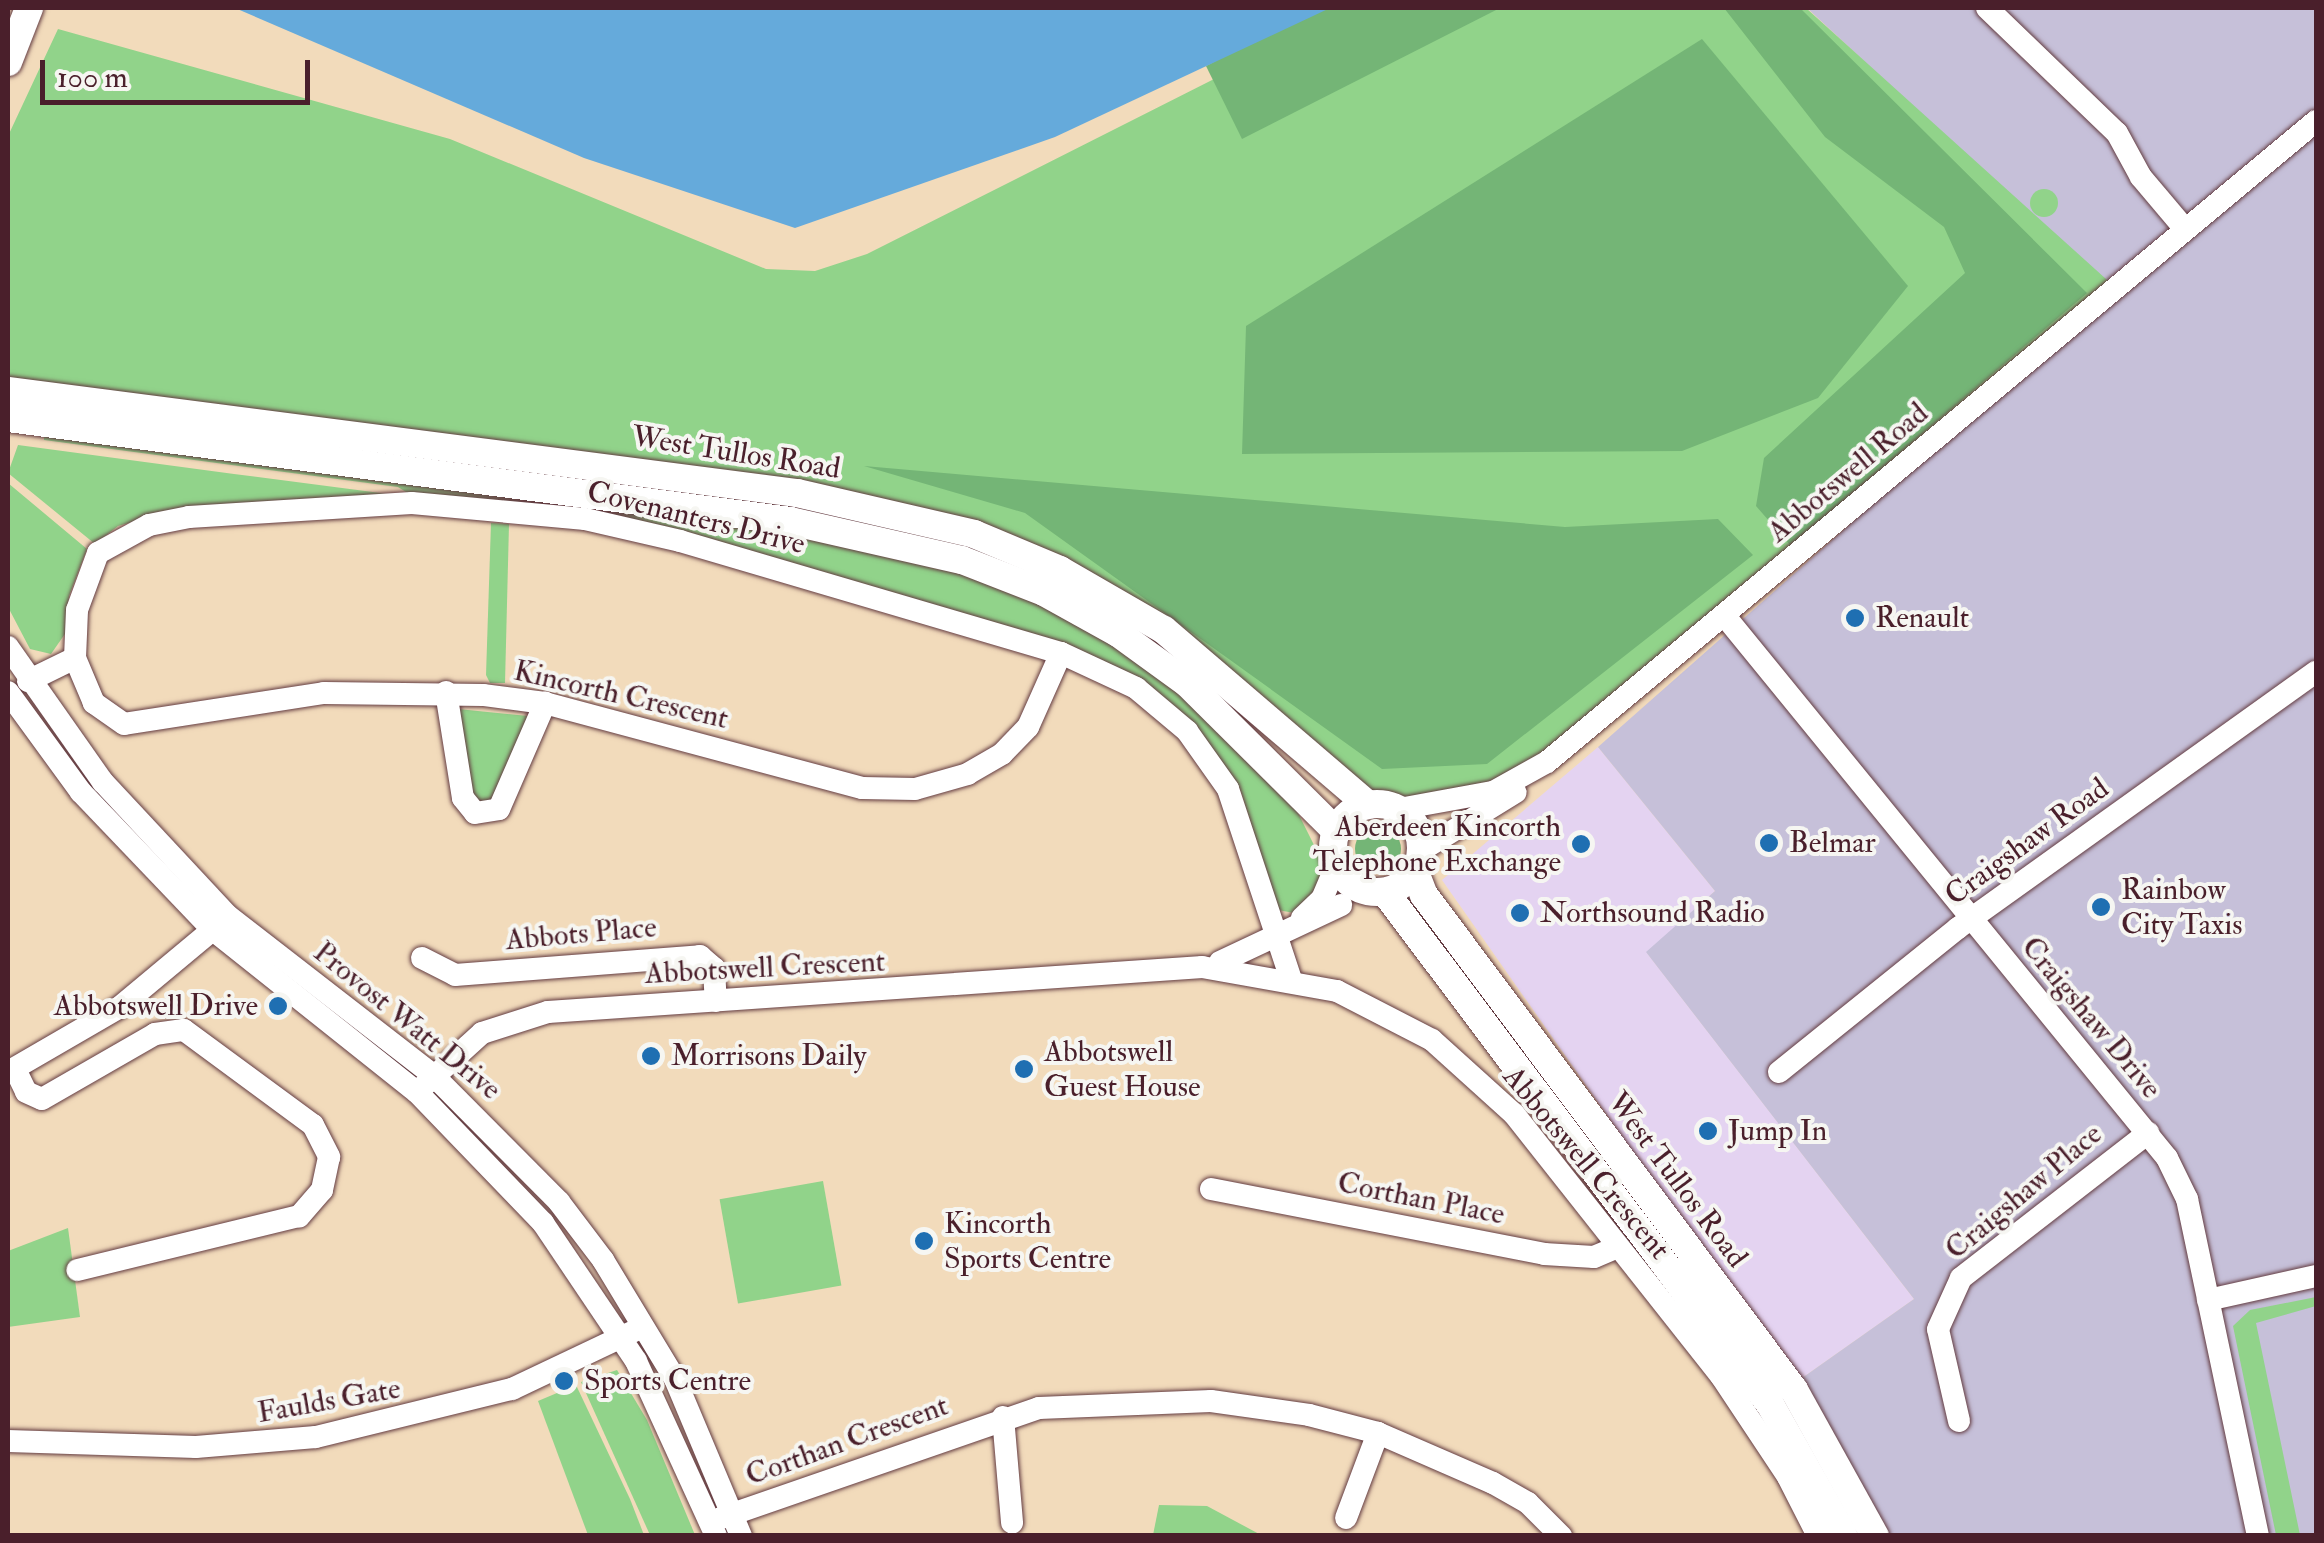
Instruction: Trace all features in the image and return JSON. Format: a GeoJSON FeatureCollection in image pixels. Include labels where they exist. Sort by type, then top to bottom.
{"type":"FeatureCollection","features":[{"type":"Feature","properties":{"kind":"main road"},"geometry":{"type":"LineString","coordinates":[[8,62],[29,8]]}},
{"type":"Feature","properties":{"kind":"main road","name":"West Tullos Road"},"geometry":{"type":"LineString","coordinates":[[12,390],[797,492],[974,534],[1060,570],[1164,630],[1368,805]]}},
{"type":"Feature","properties":{"kind":"main road","name":"West Tullos Road"},"geometry":{"type":"LineString","coordinates":[[8,418],[770,518],[962,560],[1044,592],[1160,663],[1336,831]]}},
{"type":"Feature","properties":{"kind":"main road"},"geometry":{"type":"LineString","coordinates":[[1368,805],[1399,809],[1416,826],[1419,861],[1384,892],[1356,888],[1336,866],[1336,831],[1368,805]]}},
{"type":"Feature","properties":{"kind":"main road","name":"West Tullos Road"},"geometry":{"type":"LineString","coordinates":[[1419,861],[1424,895],[1794,1390],[1875,1536]]}},
{"type":"Feature","properties":{"kind":"main road","name":"West Tullos Road"},"geometry":{"type":"LineString","coordinates":[[1384,892],[1770,1404],[1844,1536]]}},
{"type":"Feature","properties":{"kind":"street"},"geometry":{"type":"LineString","coordinates":[[1998,12],[2118,133],[2142,176],[2185,229]]}},
{"type":"Feature","properties":{"kind":"street","name":"Abbotswell Road"},"geometry":{"type":"LineString","coordinates":[[1546,762],[2316,121]]}},
{"type":"Feature","properties":{"kind":"street","name":"Covenanters Drive"},"geometry":{"type":"LineString","coordinates":[[75,658],[84,579],[115,539],[190,517],[338,503],[585,519],[1061,653],[1136,688],[1209,759],[1241,822],[1291,980]]}},
{"type":"Feature","properties":{"kind":"street","name":"Craigshaw Drive"},"geometry":{"type":"LineString","coordinates":[[1724,615],[1970,920],[2148,1132],[2187,1199],[2258,1536]]}},
{"type":"Feature","properties":{"kind":"street","name":"Provost Watt Drive"},"geometry":{"type":"LineString","coordinates":[[8,647],[18,686],[220,923],[425,1083],[675,1380],[738,1525]]}},
{"type":"Feature","properties":{"kind":"street","name":"Kincorth Crescent"},"geometry":{"type":"LineString","coordinates":[[75,658],[94,703],[124,724],[324,693],[446,692],[545,703],[862,788],[916,789],[968,774],[1002,754],[1028,727],[1061,653]]}},
{"type":"Feature","properties":{"kind":"street"},"geometry":{"type":"LineString","coordinates":[[8,668],[18,686],[75,658]]}},
{"type":"Feature","properties":{"kind":"street","name":"Craigshaw Road"},"geometry":{"type":"LineString","coordinates":[[1779,1072],[1970,920],[2316,672]]}},
{"type":"Feature","properties":{"kind":"street"},"geometry":{"type":"LineString","coordinates":[[446,692],[463,798],[476,813],[489,814],[504,800],[545,703]]}},
{"type":"Feature","properties":{"kind":"street"},"geometry":{"type":"LineString","coordinates":[[1399,809],[1494,792],[1546,762]]}},
{"type":"Feature","properties":{"kind":"street"},"geometry":{"type":"LineString","coordinates":[[1419,861],[1514,794],[1546,762]]}},
{"type":"Feature","properties":{"kind":"street","name":"Abbotswell Crescent"},"geometry":{"type":"LineString","coordinates":[[1276,939],[1322,899],[1336,866]]}},
{"type":"Feature","properties":{"kind":"street","name":"Abbotswell Crescent"},"geometry":{"type":"LineString","coordinates":[[1202,967],[1276,939],[1341,905]]}},
{"type":"Feature","properties":{"kind":"street"},"geometry":{"type":"LineString","coordinates":[[78,1270],[299,1216],[322,1190],[329,1157],[312,1125],[184,1030],[155,1034],[42,1098],[26,1092],[11,1070],[120,1007],[220,923]]}},
{"type":"Feature","properties":{"kind":"street","name":"Abbots Place"},"geometry":{"type":"LineString","coordinates":[[422,958],[455,974],[700,956],[714,968],[716,1001]]}},
{"type":"Feature","properties":{"kind":"street","name":"Abbotswell Crescent"},"geometry":{"type":"LineString","coordinates":[[425,1083],[470,1041],[522,1017],[1202,967],[1291,980],[1394,1016],[1461,1063],[1514,1114],[1720,1376],[1788,1477],[1818,1536]]}},
{"type":"Feature","properties":{"kind":"street","name":"Craigshaw Place"},"geometry":{"type":"LineString","coordinates":[[1959,1421],[1938,1329],[1962,1278],[2148,1132]]}},
{"type":"Feature","properties":{"kind":"street","name":"Corthan Place"},"geometry":{"type":"LineString","coordinates":[[1211,1189],[1544,1254],[1594,1257],[1618,1247]]}},
{"type":"Feature","properties":{"kind":"street"},"geometry":{"type":"LineString","coordinates":[[2208,1300],[2316,1276]]}},
{"type":"Feature","properties":{"kind":"street","name":"Provost Watt Drive"},"geometry":{"type":"LineString","coordinates":[[632,1332],[714,1528]]}},
{"type":"Feature","properties":{"kind":"street","name":"Faulds Gate"},"geometry":{"type":"LineString","coordinates":[[8,1441],[196,1447],[316,1437],[512,1389],[632,1332]]}},
{"type":"Feature","properties":{"kind":"street","name":"Corthan Crescent"},"geometry":{"type":"LineString","coordinates":[[714,1528],[738,1525],[1003,1417],[1099,1402],[1210,1401],[1378,1433],[1493,1483],[1528,1503],[1561,1536]]}},
{"type":"Feature","properties":{"kind":"street"},"geometry":{"type":"LineString","coordinates":[[1003,1417],[1012,1523]]}},
{"type":"Feature","properties":{"kind":"street"},"geometry":{"type":"LineString","coordinates":[[1346,1518],[1378,1433]]}},
{"type":"Feature","properties":{"kind":"shaded area"},"geometry":{"type":"Polygon","coordinates":[[[1807,8],[2316,8],[2316,1535],[1884,1535],[1795,1383],[1914,1299],[1646,952],[1715,891],[1598,747],[2113,292],[1807,8]]]}},
{"type":"Feature","properties":{"kind":"shaded area"},"geometry":{"type":"Polygon","coordinates":[[[1598,747],[1715,891],[1647,953],[1914,1299],[1795,1383],[1442,880],[1598,747]]]}},
{"type":"Feature","properties":{"kind":"green space"},"geometry":{"type":"Polygon","coordinates":[[[1316,8],[1500,8],[1242,139],[1206,66],[1316,8]]]}},
{"type":"Feature","properties":{"kind":"green space"},"geometry":{"type":"Polygon","coordinates":[[[1355,8],[1806,8],[2116,288],[1519,780],[1391,806],[1368,805],[1208,663],[928,521],[8,391],[8,136],[58,29],[450,139],[766,269],[815,271],[867,254],[1355,8]]]}},
{"type":"Feature","properties":{"kind":"green space"},"geometry":{"type":"Polygon","coordinates":[[[1724,8],[1800,8],[2087,293],[1791,546],[1756,506],[1764,458],[1965,273],[1944,227],[1825,137],[1724,8]]]}},
{"type":"Feature","properties":{"kind":"green space"},"geometry":{"type":"Polygon","coordinates":[[[1702,39],[1908,286],[1818,398],[1682,451],[1242,454],[1246,326],[1702,39]]]}},
{"type":"Feature","properties":{"kind":"green space"},"geometry":{"type":"Polygon","coordinates":[[[2044,189],[2054,193],[2058,203],[2054,213],[2044,217],[2034,213],[2030,203],[2034,193],[2044,189]]]}},
{"type":"Feature","properties":{"kind":"green space"},"geometry":{"type":"Polygon","coordinates":[[[44,434],[521,494],[520,505],[414,497],[398,487],[44,440],[44,434]]]}},
{"type":"Feature","properties":{"kind":"green space"},"geometry":{"type":"Polygon","coordinates":[[[18,445],[388,494],[171,511],[118,526],[95,544],[8,473],[18,445]]]}},
{"type":"Feature","properties":{"kind":"green space"},"geometry":{"type":"Polygon","coordinates":[[[864,466],[1565,527],[1718,519],[1753,555],[1487,764],[1382,769],[1025,513],[864,466]]]}},
{"type":"Feature","properties":{"kind":"green space"},"geometry":{"type":"Polygon","coordinates":[[[8,483],[87,549],[69,596],[67,631],[51,654],[30,649],[8,607],[8,483]]]}},
{"type":"Feature","properties":{"kind":"green space"},"geometry":{"type":"Polygon","coordinates":[[[524,495],[875,547],[1023,594],[1148,663],[1296,809],[1321,859],[1320,886],[1294,913],[1278,910],[1241,792],[1189,720],[1143,682],[523,505],[524,495]]]}},
{"type":"Feature","properties":{"kind":"green space"},"geometry":{"type":"Polygon","coordinates":[[[491,523],[509,524],[505,683],[490,683],[486,675],[491,523]]]}},
{"type":"Feature","properties":{"kind":"green space"},"geometry":{"type":"Polygon","coordinates":[[[458,709],[528,716],[499,799],[483,807],[472,793],[458,709]]]}},
{"type":"Feature","properties":{"kind":"green space"},"geometry":{"type":"Polygon","coordinates":[[[1378,826],[1394,833],[1401,849],[1394,865],[1378,872],[1362,865],[1355,849],[1362,833],[1378,826]]]}},
{"type":"Feature","properties":{"kind":"green space"},"geometry":{"type":"Polygon","coordinates":[[[823,1181],[841,1285],[738,1304],[720,1199],[823,1181]]]}},
{"type":"Feature","properties":{"kind":"green space"},"geometry":{"type":"Polygon","coordinates":[[[68,1228],[80,1317],[8,1327],[8,1251],[68,1228]]]}},
{"type":"Feature","properties":{"kind":"green space"},"geometry":{"type":"Polygon","coordinates":[[[2316,1297],[2316,1306],[2256,1323],[2300,1535],[2276,1535],[2233,1326],[2250,1310],[2316,1297]]]}},
{"type":"Feature","properties":{"kind":"green space"},"geometry":{"type":"Polygon","coordinates":[[[617,1370],[647,1420],[695,1535],[650,1535],[581,1382],[617,1370]]]}},
{"type":"Feature","properties":{"kind":"green space"},"geometry":{"type":"Polygon","coordinates":[[[576,1385],[644,1535],[588,1535],[538,1401],[576,1385]]]}},
{"type":"Feature","properties":{"kind":"green space"},"geometry":{"type":"Polygon","coordinates":[[[1159,1505],[1207,1506],[1261,1535],[1153,1535],[1159,1505]]]}},
{"type":"Feature","properties":{"kind":"water"},"geometry":{"type":"Polygon","coordinates":[[[235,8],[1330,8],[1055,137],[795,228],[584,158],[235,8]]]}},
{"type":"Feature","properties":{"kind":"place","name":"Renault"},"geometry":{"type":"Point","coordinates":[1855,618]}},
{"type":"Feature","properties":{"kind":"place","name":"Belmar"},"geometry":{"type":"Point","coordinates":[1769,843]}},
{"type":"Feature","properties":{"kind":"place","name":"Aberdeen Kincorth Telephone Exchange"},"geometry":{"type":"Point","coordinates":[1581,844]}},
{"type":"Feature","properties":{"kind":"place","name":"Rainbow City Taxis"},"geometry":{"type":"Point","coordinates":[2101,907]}},
{"type":"Feature","properties":{"kind":"place","name":"Northsound Radio"},"geometry":{"type":"Point","coordinates":[1520,913]}},
{"type":"Feature","properties":{"kind":"place","name":"Abbotswell Drive"},"geometry":{"type":"Point","coordinates":[278,1006]}},
{"type":"Feature","properties":{"kind":"place","name":"Morrisons Daily"},"geometry":{"type":"Point","coordinates":[651,1056]}},
{"type":"Feature","properties":{"kind":"place","name":"Abbotswell Guest House"},"geometry":{"type":"Point","coordinates":[1024,1069]}},
{"type":"Feature","properties":{"kind":"place","name":"Jump In"},"geometry":{"type":"Point","coordinates":[1708,1131]}},
{"type":"Feature","properties":{"kind":"place","name":"Kincorth Sports Centre"},"geometry":{"type":"Point","coordinates":[924,1241]}},
{"type":"Feature","properties":{"kind":"place","name":"Sports Centre"},"geometry":{"type":"Point","coordinates":[564,1381]}}]}
